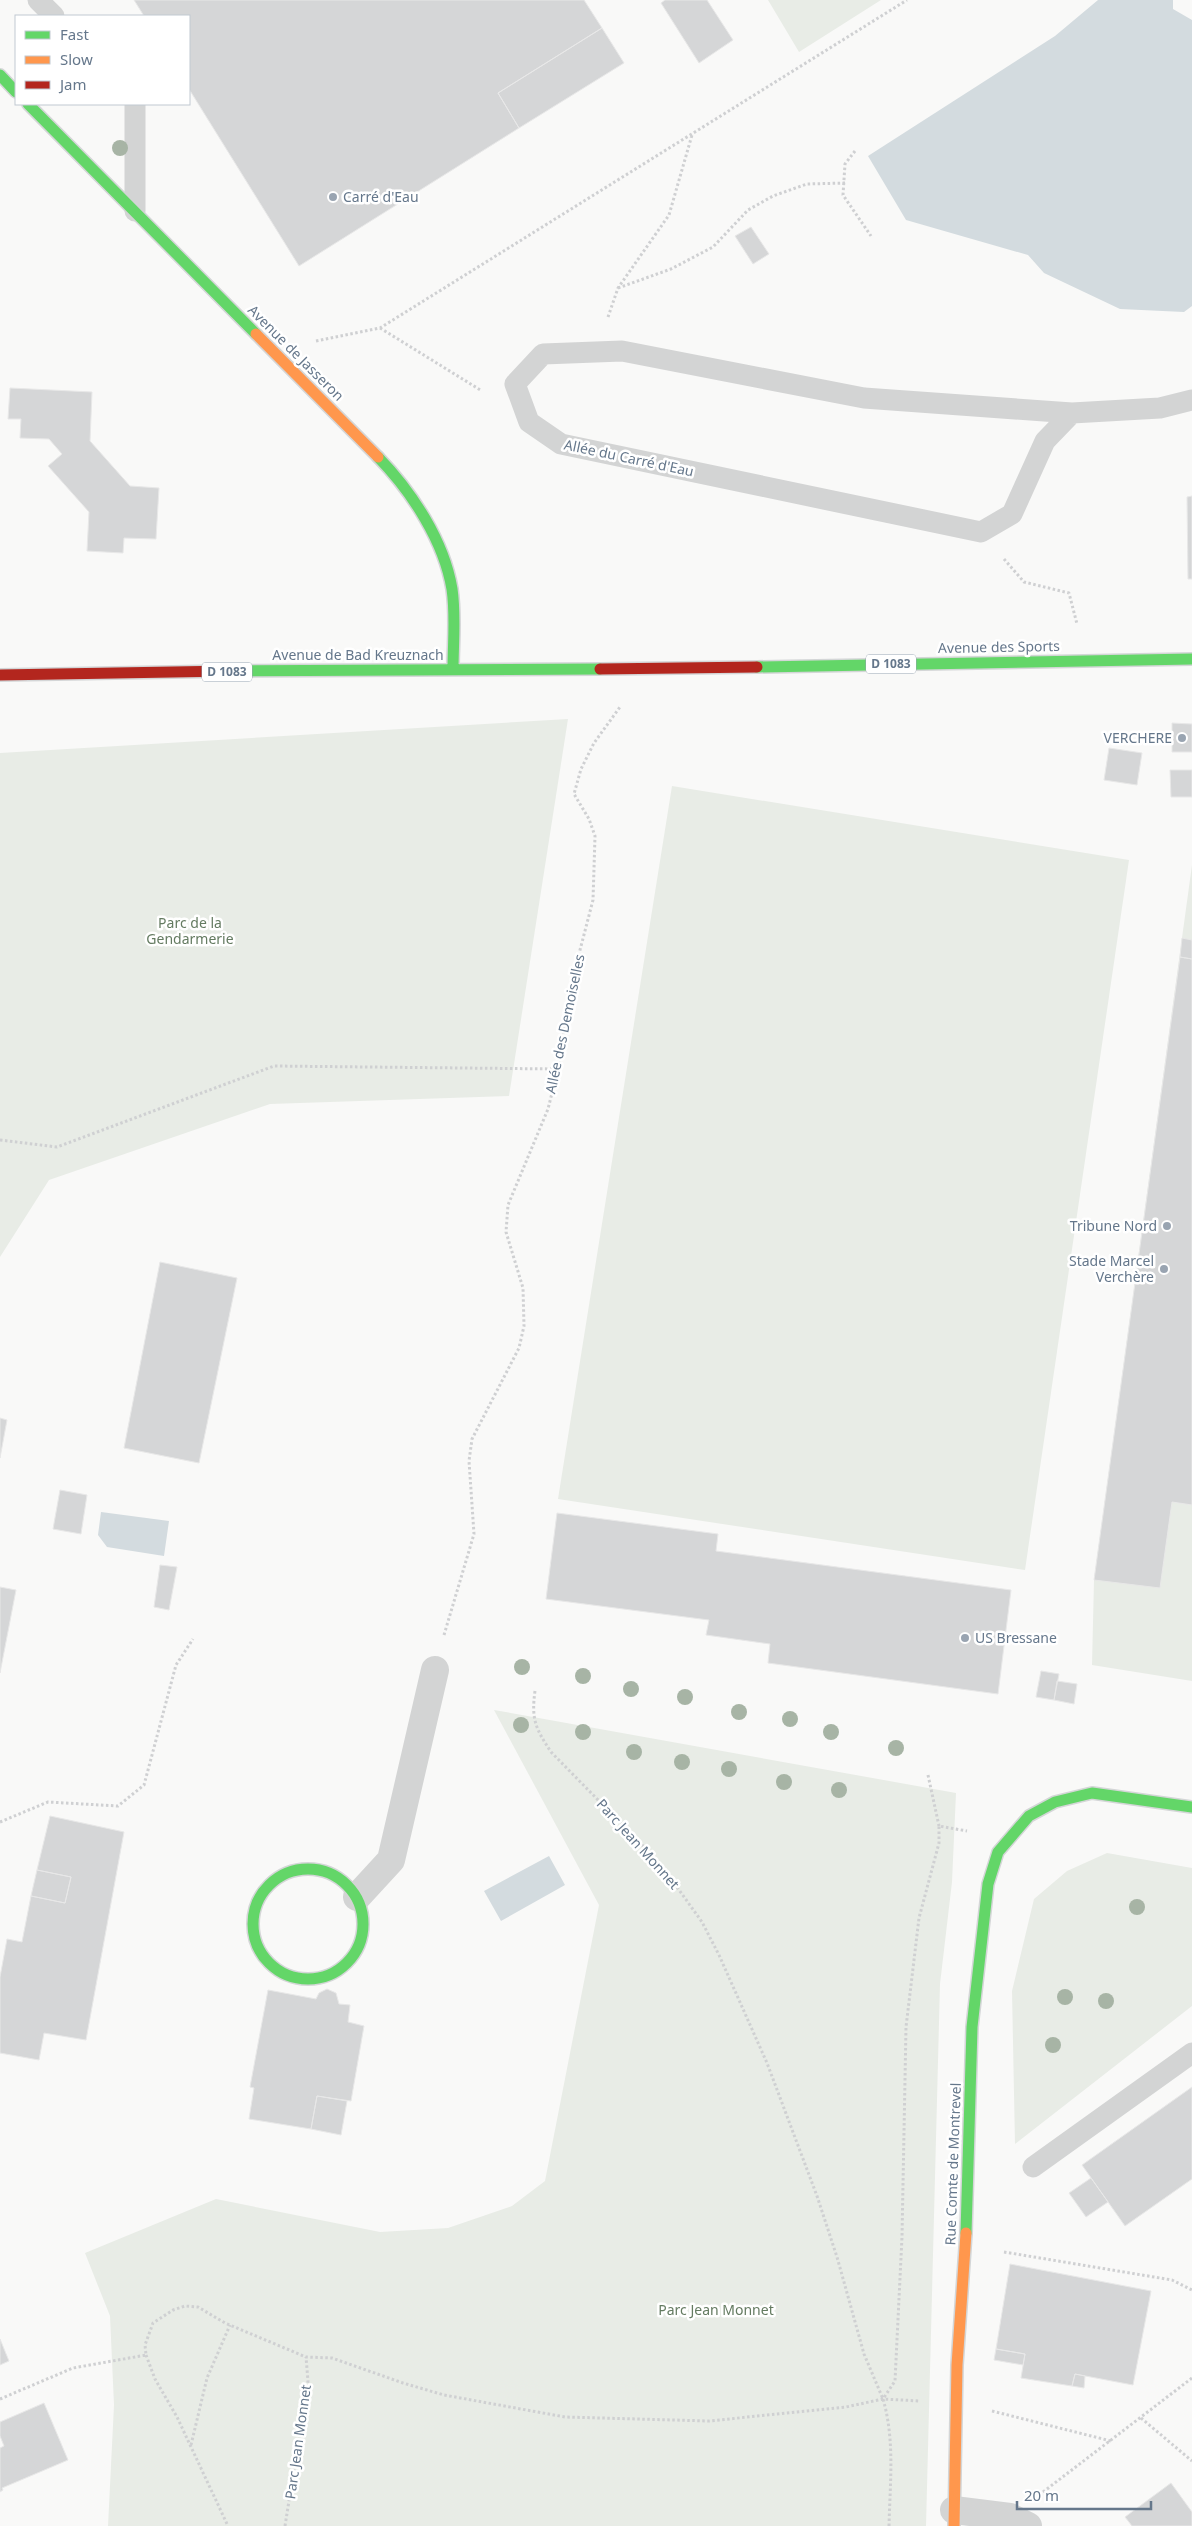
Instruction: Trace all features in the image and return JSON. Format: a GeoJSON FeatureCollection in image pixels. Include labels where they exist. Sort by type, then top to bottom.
{"type":"FeatureCollection","features":[{"type":"Feature","properties":{"kind":"main road"},"geometry":{"type":"LineString","coordinates":[[0,76],[15,91]]}},
{"type":"Feature","properties":{"kind":"main road","name":"Avenue de Jasseron"},"geometry":{"type":"LineString","coordinates":[[29,105],[387,466],[408,492],[438,545],[452,589],[453,670]]}},
{"type":"Feature","properties":{"kind":"main road","name":"Avenue des Sports"},"geometry":{"type":"LineString","coordinates":[[596,669],[1192,659]]}},
{"type":"Feature","properties":{"kind":"main road","name":"Avenue de Bad Kreuznach"},"geometry":{"type":"LineString","coordinates":[[0,675],[596,669]]}},
{"type":"Feature","properties":{"kind":"main road","name":"Rue Comte de Montrevel"},"geometry":{"type":"LineString","coordinates":[[954,2518],[957,2365],[966,2246],[972,2027],[988,1884],[998,1852],[1029,1816],[1055,1802],[1092,1793],[1192,1807]]}},
{"type":"Feature","properties":{"kind":"main road"},"geometry":{"type":"LineString","coordinates":[[314,1869],[333,1874],[348,1886],[357,1897],[364,1928],[359,1946],[348,1962],[335,1973],[317,1979],[292,1978],[272,1967],[260,1952],[255,1940],[252,1922],[255,1906],[264,1889],[274,1879],[291,1870],[314,1869]]}},
{"type":"Feature","properties":{"kind":"street"},"geometry":{"type":"LineString","coordinates":[[357,1897],[391,1860],[435,1670]]}},
{"type":"Feature","properties":{"kind":"street"},"geometry":{"type":"LineString","coordinates":[[954,2518],[1019,2521]]}},
{"type":"Feature","properties":{"kind":"lane"},"geometry":{"type":"LineString","coordinates":[[38,0],[53,15]]}},
{"type":"Feature","properties":{"kind":"lane"},"geometry":{"type":"LineString","coordinates":[[135,105],[135,211]]}},
{"type":"Feature","properties":{"kind":"lane"},"geometry":{"type":"LineString","coordinates":[[529,422],[516,384],[543,354],[622,351],[864,398],[1072,413],[1160,408],[1192,400]]}},
{"type":"Feature","properties":{"kind":"lane"},"geometry":{"type":"LineString","coordinates":[[981,532],[1012,514],[1045,441],[1072,413]]}},
{"type":"Feature","properties":{"kind":"lane","name":"Allée du Carré d'Eau"},"geometry":{"type":"LineString","coordinates":[[529,422],[561,444],[981,532]]}},
{"type":"Feature","properties":{"kind":"lane"},"geometry":{"type":"LineString","coordinates":[[1033,2167],[1192,2053]]}},
{"type":"Feature","properties":{"kind":"path"},"geometry":{"type":"LineString","coordinates":[[272,350],[380,328],[908,0]]}},
{"type":"Feature","properties":{"kind":"path"},"geometry":{"type":"LineString","coordinates":[[595,353],[618,288],[669,215],[692,134]]}},
{"type":"Feature","properties":{"kind":"path"},"geometry":{"type":"LineString","coordinates":[[856,151],[845,164],[844,195],[872,236]]}},
{"type":"Feature","properties":{"kind":"path"},"geometry":{"type":"LineString","coordinates":[[618,288],[671,269],[713,247],[748,210],[774,196],[807,184],[845,183]]}},
{"type":"Feature","properties":{"kind":"path"},"geometry":{"type":"LineString","coordinates":[[380,328],[529,422]]}},
{"type":"Feature","properties":{"kind":"path"},"geometry":{"type":"LineString","coordinates":[[981,532],[1024,582],[1069,593],[1086,660]]}},
{"type":"Feature","properties":{"kind":"path","name":"Allée des Demoiselles"},"geometry":{"type":"LineString","coordinates":[[435,1670],[474,1534],[469,1461],[472,1439],[519,1348],[524,1326],[523,1288],[506,1232],[508,1205],[548,1109],[573,977],[593,900],[595,836],[589,819],[574,794],[581,769],[594,743],[620,709],[621,669]]}},
{"type":"Feature","properties":{"kind":"path"},"geometry":{"type":"LineString","coordinates":[[0,1140],[57,1147],[274,1066],[557,1069]]}},
{"type":"Feature","properties":{"kind":"path"},"geometry":{"type":"LineString","coordinates":[[0,1822],[48,1802],[118,1806],[144,1785],[176,1665],[193,1639]]}},
{"type":"Feature","properties":{"kind":"path","name":"Parc Jean Monnet"},"geometry":{"type":"LineString","coordinates":[[535,1691],[532,1712],[540,1735],[551,1752],[659,1864],[702,1922],[719,1955],[767,2063],[808,2171],[837,2257],[864,2354],[883,2399],[890,2422],[889,2526]]}},
{"type":"Feature","properties":{"kind":"path"},"geometry":{"type":"LineString","coordinates":[[883,2399],[896,2381],[902,2237],[906,2017],[919,1918],[939,1843],[939,1826],[928,1775]]}},
{"type":"Feature","properties":{"kind":"path"},"geometry":{"type":"LineString","coordinates":[[939,1826],[974,1833],[998,1852]]}},
{"type":"Feature","properties":{"kind":"path"},"geometry":{"type":"LineString","coordinates":[[966,2246],[1172,2280],[1192,2290]]}},
{"type":"Feature","properties":{"kind":"path"},"geometry":{"type":"LineString","coordinates":[[228,2526],[191,2446],[155,2379],[146,2355],[145,2345],[153,2323],[173,2310],[185,2306],[198,2307],[230,2325],[306,2357],[332,2358],[444,2395],[574,2418],[709,2421],[846,2408],[883,2399],[956,2402],[1111,2441]]}},
{"type":"Feature","properties":{"kind":"path"},"geometry":{"type":"LineString","coordinates":[[191,2446],[207,2378],[230,2325]]}},
{"type":"Feature","properties":{"kind":"path"},"geometry":{"type":"LineString","coordinates":[[0,2398],[73,2368],[146,2355]]}},
{"type":"Feature","properties":{"kind":"path","name":"Parc Jean Monnet"},"geometry":{"type":"LineString","coordinates":[[285,2526],[308,2381],[306,2357]]}},
{"type":"Feature","properties":{"kind":"path"},"geometry":{"type":"LineString","coordinates":[[1019,2521],[1111,2441],[1192,2378]]}},
{"type":"Feature","properties":{"kind":"path"},"geometry":{"type":"LineString","coordinates":[[1141,2418],[1192,2461]]}},
{"type":"Feature","properties":{"kind":"green space"},"geometry":{"type":"Polygon","coordinates":[[[768,0],[881,0],[799,52],[768,0]]]}},
{"type":"Feature","properties":{"kind":"green space","name":"Parc de la Gendarmerie"},"geometry":{"type":"Polygon","coordinates":[[[568,719],[509,1096],[270,1104],[49,1180],[0,1257],[0,753],[568,719]]]}},
{"type":"Feature","properties":{"kind":"green space"},"geometry":{"type":"Polygon","coordinates":[[[672,786],[1129,860],[1025,1570],[558,1499],[672,786]]]}},
{"type":"Feature","properties":{"kind":"green space","name":"Stade Marcel Verchère"},"geometry":{"type":"Polygon","coordinates":[[[1192,865],[1192,1681],[1092,1665],[1094,1580],[1192,865]]]}},
{"type":"Feature","properties":{"kind":"green space","name":"Parc Jean Monnet"},"geometry":{"type":"Polygon","coordinates":[[[494,1710],[956,1793],[952,1882],[940,1984],[926,2526],[108,2526],[114,2405],[110,2316],[85,2253],[216,2199],[380,2232],[448,2228],[512,2206],[545,2181],[599,1905],[494,1710]]]}},
{"type":"Feature","properties":{"kind":"green space"},"geometry":{"type":"Polygon","coordinates":[[[1107,1853],[1192,1868],[1192,2006],[1015,2144],[1012,1991],[1034,1899],[1067,1871],[1107,1853]]]}},
{"type":"Feature","properties":{"kind":"shaded area"},"geometry":{"type":"Polygon","coordinates":[[[1098,0],[1173,0],[1173,9],[1192,20],[1192,306],[1184,312],[1120,309],[1044,273],[1028,255],[906,220],[868,156],[1055,36],[1098,0]]]}},
{"type":"Feature","properties":{"kind":"shaded area"},"geometry":{"type":"Polygon","coordinates":[[[101,1512],[169,1521],[164,1556],[107,1547],[98,1535],[101,1512]]]}},
{"type":"Feature","properties":{"kind":"shaded area"},"geometry":{"type":"Polygon","coordinates":[[[549,1856],[565,1885],[501,1921],[484,1891],[549,1856]]]}},
{"type":"Feature","properties":{"kind":"building","name":"Carré d'Eau"},"geometry":{"type":"Polygon","coordinates":[[[134,0],[584,0],[602,28],[498,93],[519,128],[299,266],[190,91],[190,15],[143,15],[134,0]]]}},
{"type":"Feature","properties":{"kind":"building"},"geometry":{"type":"Polygon","coordinates":[[[665,0],[707,0],[733,40],[699,63],[661,3],[665,0]]]}},
{"type":"Feature","properties":{"kind":"building"},"geometry":{"type":"Polygon","coordinates":[[[602,28],[624,63],[519,128],[498,93],[602,28]]]}},
{"type":"Feature","properties":{"kind":"building"},"geometry":{"type":"Polygon","coordinates":[[[751,227],[769,254],[753,264],[735,236],[751,227]]]}},
{"type":"Feature","properties":{"kind":"building"},"geometry":{"type":"Polygon","coordinates":[[[10,388],[92,392],[90,441],[130,486],[159,488],[156,539],[124,538],[123,553],[87,551],[89,512],[48,466],[62,454],[49,439],[20,438],[21,419],[8,419],[10,388]]]}},
{"type":"Feature","properties":{"kind":"building"},"geometry":{"type":"Polygon","coordinates":[[[1192,496],[1192,579],[1188,579],[1187,497],[1192,496]]]}},
{"type":"Feature","properties":{"kind":"building","name":"VERCHERE"},"geometry":{"type":"Polygon","coordinates":[[[1172,723],[1192,724],[1192,752],[1172,752],[1172,723]]]}},
{"type":"Feature","properties":{"kind":"building"},"geometry":{"type":"Polygon","coordinates":[[[1109,748],[1142,753],[1137,785],[1104,780],[1109,748]]]}},
{"type":"Feature","properties":{"kind":"building"},"geometry":{"type":"Polygon","coordinates":[[[1170,770],[1192,770],[1192,797],[1171,797],[1170,770]]]}},
{"type":"Feature","properties":{"kind":"building"},"geometry":{"type":"Polygon","coordinates":[[[1182,938],[1192,940],[1192,959],[1180,957],[1182,938]]]}},
{"type":"Feature","properties":{"kind":"building","name":"Stade Marcel Verchère"},"geometry":{"type":"Polygon","coordinates":[[[1180,957],[1192,959],[1192,1505],[1172,1502],[1160,1588],[1094,1580],[1180,957]]]}},
{"type":"Feature","properties":{"kind":"building"},"geometry":{"type":"Polygon","coordinates":[[[160,1262],[237,1278],[199,1463],[124,1448],[160,1262]]]}},
{"type":"Feature","properties":{"kind":"building"},"geometry":{"type":"Polygon","coordinates":[[[0,1418],[7,1420],[0,1458],[0,1418]]]}},
{"type":"Feature","properties":{"kind":"building"},"geometry":{"type":"Polygon","coordinates":[[[60,1490],[87,1495],[81,1534],[53,1529],[60,1490]]]}},
{"type":"Feature","properties":{"kind":"building"},"geometry":{"type":"Polygon","coordinates":[[[557,1513],[718,1534],[716,1551],[1011,1590],[998,1694],[768,1663],[770,1644],[706,1635],[709,1620],[546,1599],[557,1513]]]}},
{"type":"Feature","properties":{"kind":"building"},"geometry":{"type":"Polygon","coordinates":[[[160,1565],[177,1567],[169,1610],[154,1607],[160,1565]]]}},
{"type":"Feature","properties":{"kind":"building"},"geometry":{"type":"Polygon","coordinates":[[[0,1587],[16,1590],[0,1673],[0,1587]]]}},
{"type":"Feature","properties":{"kind":"building"},"geometry":{"type":"Polygon","coordinates":[[[1041,1671],[1059,1674],[1054,1700],[1036,1697],[1041,1671]]]}},
{"type":"Feature","properties":{"kind":"building"},"geometry":{"type":"Polygon","coordinates":[[[1057,1681],[1077,1684],[1074,1704],[1054,1700],[1057,1681]]]}},
{"type":"Feature","properties":{"kind":"building"},"geometry":{"type":"Polygon","coordinates":[[[50,1816],[124,1832],[86,2040],[44,2033],[39,2060],[0,2053],[0,1977],[7,1939],[22,1942],[31,1896],[65,1903],[71,1877],[37,1870],[50,1816]]]}},
{"type":"Feature","properties":{"kind":"building"},"geometry":{"type":"Polygon","coordinates":[[[37,1870],[71,1877],[65,1903],[31,1896],[37,1870]]]}},
{"type":"Feature","properties":{"kind":"building"},"geometry":{"type":"Polygon","coordinates":[[[327,1989],[336,1993],[339,2004],[350,2005],[348,2022],[364,2026],[351,2101],[317,2096],[311,2129],[249,2119],[254,2088],[250,2087],[268,1990],[316,1999],[319,1993],[327,1989]]]}},
{"type":"Feature","properties":{"kind":"building"},"geometry":{"type":"Polygon","coordinates":[[[1192,2087],[1192,2179],[1125,2226],[1082,2165],[1192,2087]]]}},
{"type":"Feature","properties":{"kind":"building"},"geometry":{"type":"Polygon","coordinates":[[[317,2096],[347,2101],[341,2135],[311,2129],[317,2096]]]}},
{"type":"Feature","properties":{"kind":"building"},"geometry":{"type":"Polygon","coordinates":[[[1091,2178],[1108,2202],[1086,2217],[1069,2193],[1091,2178]]]}},
{"type":"Feature","properties":{"kind":"building"},"geometry":{"type":"Polygon","coordinates":[[[1010,2264],[1151,2291],[1133,2385],[1075,2374],[1072,2386],[1021,2378],[1025,2354],[996,2349],[1010,2264]]]}},
{"type":"Feature","properties":{"kind":"building"},"geometry":{"type":"Polygon","coordinates":[[[0,2339],[9,2361],[0,2365],[0,2339]]]}},
{"type":"Feature","properties":{"kind":"building"},"geometry":{"type":"Polygon","coordinates":[[[996,2349],[1025,2354],[1023,2365],[994,2360],[996,2349]]]}},
{"type":"Feature","properties":{"kind":"building"},"geometry":{"type":"Polygon","coordinates":[[[1075,2374],[1085,2376],[1084,2388],[1072,2386],[1075,2374]]]}},
{"type":"Feature","properties":{"kind":"building"},"geometry":{"type":"Polygon","coordinates":[[[44,2403],[68,2460],[2,2488],[3,2490],[0,2492],[0,2448],[4,2446],[0,2436],[0,2422],[44,2403]]]}},
{"type":"Feature","properties":{"kind":"building"},"geometry":{"type":"Polygon","coordinates":[[[1171,2483],[1192,2512],[1192,2526],[1132,2526],[1125,2517],[1171,2483]]]}},
{"type":"Feature","properties":{"kind":"traffic: fast"},"geometry":{"type":"LineString","coordinates":[[0,75],[15,91]]}},
{"type":"Feature","properties":{"kind":"traffic: fast"},"geometry":{"type":"LineString","coordinates":[[29,105],[256,334]]}},
{"type":"Feature","properties":{"kind":"traffic: fast"},"geometry":{"type":"LineString","coordinates":[[378,457],[414,501],[425,518],[442,553],[448,571],[453,599],[453,670]]}},
{"type":"Feature","properties":{"kind":"traffic: fast"},"geometry":{"type":"LineString","coordinates":[[757,667],[1192,659]]}},
{"type":"Feature","properties":{"kind":"traffic: fast"},"geometry":{"type":"LineString","coordinates":[[230,671],[600,669]]}},
{"type":"Feature","properties":{"kind":"traffic: fast"},"geometry":{"type":"LineString","coordinates":[[966,2233],[972,2027],[988,1884],[998,1852],[1029,1816],[1055,1802],[1092,1793],[1192,1807]]}},
{"type":"Feature","properties":{"kind":"traffic: fast"},"geometry":{"type":"LineString","coordinates":[[308,1869],[329,1873],[347,1885],[359,1903],[363,1924],[359,1945],[347,1963],[329,1975],[308,1979],[287,1975],[269,1963],[257,1945],[253,1924],[257,1903],[269,1885],[287,1873],[308,1869]]}},
{"type":"Feature","properties":{"kind":"traffic: slow"},"geometry":{"type":"LineString","coordinates":[[256,334],[378,457]]}},
{"type":"Feature","properties":{"kind":"traffic: slow"},"geometry":{"type":"LineString","coordinates":[[954,2526],[957,2365],[966,2233]]}},
{"type":"Feature","properties":{"kind":"traffic: jam"},"geometry":{"type":"LineString","coordinates":[[600,669],[757,667]]}},
{"type":"Feature","properties":{"kind":"traffic: jam"},"geometry":{"type":"LineString","coordinates":[[0,675],[230,671]]}},
{"type":"Feature","properties":{"kind":"place","name":"Carré d'Eau"},"geometry":{"type":"Point","coordinates":[333,197]}},
{"type":"Feature","properties":{"kind":"place","name":"VERCHERE"},"geometry":{"type":"Point","coordinates":[1182,738]}},
{"type":"Feature","properties":{"kind":"place","name":"Tribune Nord"},"geometry":{"type":"Point","coordinates":[1167,1226]}},
{"type":"Feature","properties":{"kind":"place","name":"Stade Marcel Verchère"},"geometry":{"type":"Point","coordinates":[1164,1269]}},
{"type":"Feature","properties":{"kind":"place","name":"US Bressane"},"geometry":{"type":"Point","coordinates":[965,1638]}}]}
